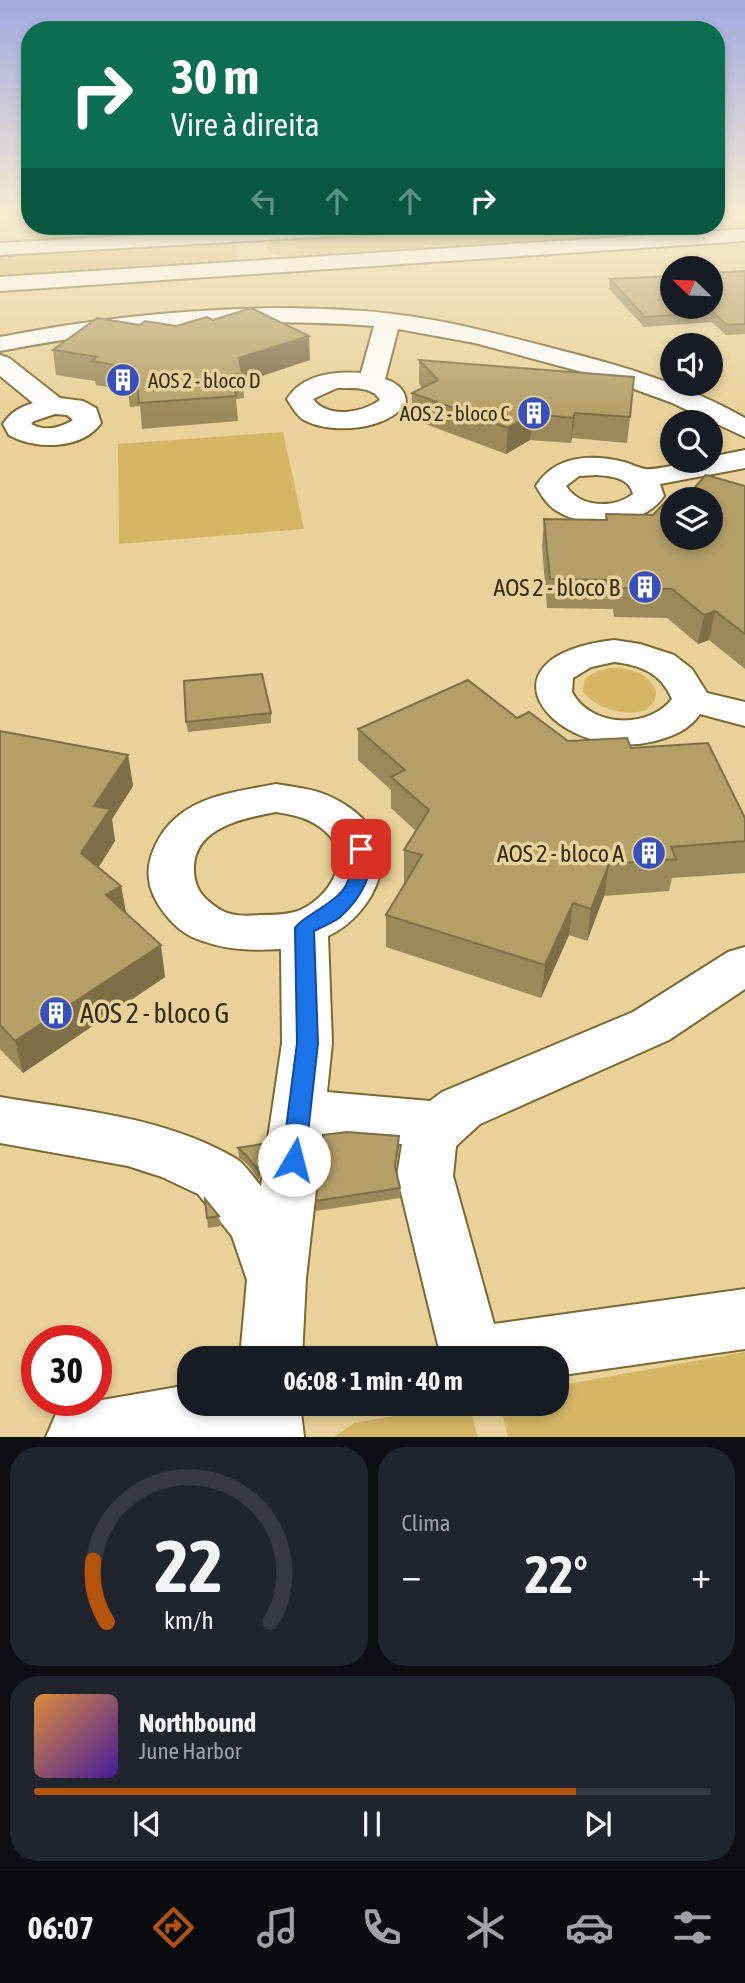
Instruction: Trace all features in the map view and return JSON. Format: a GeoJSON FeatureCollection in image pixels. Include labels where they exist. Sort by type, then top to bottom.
{"type":"FeatureCollection","features":[{"type":"Feature","properties":{"kind":"street"},"geometry":{"type":"LineString","coordinates":[[0,284],[91,278]]}},
{"type":"Feature","properties":{"kind":"street"},"geometry":{"type":"LineString","coordinates":[[0,344],[63,331],[154,321],[323,315],[388,320],[508,345],[622,374],[715,411],[745,429]]}},
{"type":"Feature","properties":{"kind":"street"},"geometry":{"type":"LineString","coordinates":[[371,382],[388,320]]}},
{"type":"Feature","properties":{"kind":"street"},"geometry":{"type":"LineString","coordinates":[[0,363],[53,406]]}},
{"type":"Feature","properties":{"kind":"street"},"geometry":{"type":"LineString","coordinates":[[641,479],[745,459]]}},
{"type":"Feature","properties":{"kind":"street"},"geometry":{"type":"LineString","coordinates":[[691,700],[745,714]]}},
{"type":"Feature","properties":{"kind":"street"},"geometry":{"type":"LineString","coordinates":[[272,1346],[277,1280],[307,1043],[304,928]]}},
{"type":"Feature","properties":{"kind":"street"},"geometry":{"type":"LineString","coordinates":[[467,1346],[425,1176],[427,1148],[439,1125],[461,1108],[651,1026],[745,965]]}},
{"type":"Feature","properties":{"kind":"street"},"geometry":{"type":"LineString","coordinates":[[300,1112],[439,1125]]}},
{"type":"Feature","properties":{"kind":"street"},"geometry":{"type":"LineString","coordinates":[[0,1120],[128,1142],[179,1159],[218,1177],[256,1222],[277,1280]]}},
{"type":"Feature","properties":{"kind":"street"},"geometry":{"type":"LineString","coordinates":[[555,1346],[745,1319]]}},
{"type":"Feature","properties":{"kind":"street"},"geometry":{"type":"LineString","coordinates":[[79,1437],[199,1416]]}},
{"type":"Feature","properties":{"kind":"street"},"geometry":{"type":"LineString","coordinates":[[269,1416],[271,1437]]}},
{"type":"Feature","properties":{"kind":"shaded area"},"geometry":{"type":"Polygon","coordinates":[[[283,432],[304,529],[119,544],[118,444],[283,432]]]}},
{"type":"Feature","properties":{"kind":"shaded area"},"geometry":{"type":"Polygon","coordinates":[[[611,668],[625,669],[644,676],[656,691],[654,702],[647,709],[625,712],[612,710],[590,699],[583,691],[585,678],[611,668]]]}},
{"type":"Feature","properties":{"kind":"shaded area"},"geometry":{"type":"Polygon","coordinates":[[[745,1352],[745,1437],[508,1437],[503,1416],[569,1416],[569,1384],[745,1352]]]}},
{"type":"Feature","properties":{"kind":"shaded area"},"geometry":{"type":"Polygon","coordinates":[[[393,1416],[472,1416],[478,1437],[334,1437],[354,1423],[393,1416]]]}},
{"type":"Feature","properties":{"kind":"building"},"geometry":{"type":"Polygon","coordinates":[[[660,278],[660,316],[645,317],[610,279],[660,278]]]}},
{"type":"Feature","properties":{"kind":"building"},"geometry":{"type":"Polygon","coordinates":[[[723,278],[745,278],[745,324],[727,325],[721,319],[723,319],[723,278]]]}},
{"type":"Feature","properties":{"kind":"building"},"geometry":{"type":"Polygon","coordinates":[[[251,308],[309,336],[239,358],[242,374],[232,374],[236,396],[139,403],[137,381],[127,382],[126,367],[92,361],[97,357],[53,350],[97,318],[140,325],[145,321],[176,326],[207,317],[213,320],[251,308]]]}},
{"type":"Feature","properties":{"kind":"building"},"geometry":{"type":"Polygon","coordinates":[[[419,360],[634,377],[630,417],[575,413],[573,418],[532,414],[508,428],[412,393],[438,380],[419,360]]]}},
{"type":"Feature","properties":{"kind":"building"},"geometry":{"type":"Polygon","coordinates":[[[706,475],[745,486],[745,634],[715,611],[704,615],[672,589],[618,588],[617,580],[550,579],[544,519],[607,520],[606,514],[653,515],[660,508],[660,550],[723,550],[723,487],[695,487],[706,475]]]}},
{"type":"Feature","properties":{"kind":"building"},"geometry":{"type":"Polygon","coordinates":[[[262,674],[271,713],[186,722],[184,681],[262,674]]]}},
{"type":"Feature","properties":{"kind":"building","name":"AOS 2 - bloco A"},"geometry":{"type":"Polygon","coordinates":[[[468,680],[517,718],[529,712],[568,741],[627,738],[631,748],[708,743],[745,818],[745,841],[671,847],[676,859],[609,864],[591,909],[573,903],[545,965],[386,915],[422,855],[404,850],[429,810],[391,777],[405,770],[358,729],[468,680]]]}},
{"type":"Feature","properties":{"kind":"building"},"geometry":{"type":"Polygon","coordinates":[[[0,731],[128,755],[94,806],[110,809],[81,853],[121,886],[106,895],[161,945],[15,1041],[0,1025],[0,731]]]}},
{"type":"Feature","properties":{"kind":"building"},"geometry":{"type":"Polygon","coordinates":[[[347,1132],[399,1136],[395,1166],[400,1188],[316,1201],[323,1135],[347,1132]]]}},
{"type":"Feature","properties":{"kind":"building"},"geometry":{"type":"Polygon","coordinates":[[[262,1144],[258,1170],[238,1148],[262,1144]]]}},
{"type":"Feature","properties":{"kind":"building"},"geometry":{"type":"Polygon","coordinates":[[[205,1199],[219,1216],[207,1218],[205,1199]]]}},
{"type":"Feature","properties":{"kind":"place","name":"AOS 2 - bloco D"},"geometry":{"type":"Point","coordinates":[123,380]}},
{"type":"Feature","properties":{"kind":"place","name":"AOS 2 - bloco C"},"geometry":{"type":"Point","coordinates":[534,413]}},
{"type":"Feature","properties":{"kind":"place","name":"AOS 2 - bloco B"},"geometry":{"type":"Point","coordinates":[645,587]}},
{"type":"Feature","properties":{"kind":"place","name":"AOS 2 - bloco A"},"geometry":{"type":"Point","coordinates":[649,853]}},
{"type":"Feature","properties":{"kind":"place","name":"AOS 2 - bloco G"},"geometry":{"type":"Point","coordinates":[56,1013]}},
{"type":"Feature","properties":{"kind":"route"},"geometry":{"type":"LineString","coordinates":[[294,1160],[307,1043],[304,928],[331,913],[351,893],[361,872],[361,849]]}}]}
